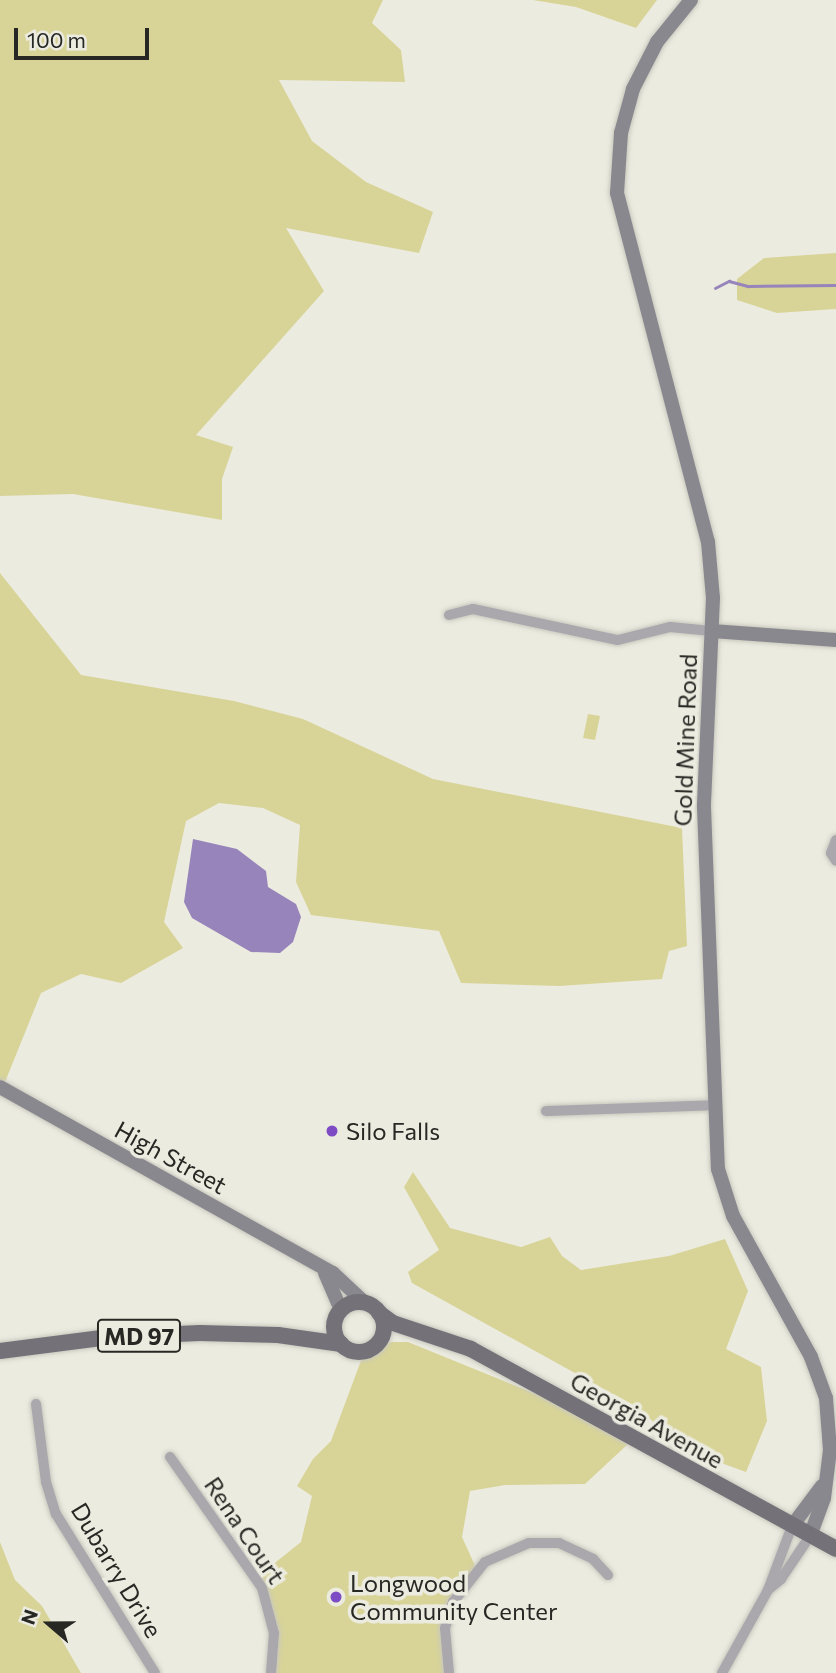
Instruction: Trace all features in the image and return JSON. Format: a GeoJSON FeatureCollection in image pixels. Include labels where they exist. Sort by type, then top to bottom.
{"type":"FeatureCollection","features":[{"type":"Feature","properties":{"kind":"main road","name":"MD 97"},"geometry":{"type":"LineString","coordinates":[[278,1335],[337,1317],[365,1303],[379,1313]]}},
{"type":"Feature","properties":{"kind":"main road"},"geometry":{"type":"LineString","coordinates":[[379,1313],[382,1335]]}},
{"type":"Feature","properties":{"kind":"main road","name":"Georgia Avenue"},"geometry":{"type":"LineString","coordinates":[[379,1313],[393,1323],[434,1335],[480,1354],[836,1549]]}},
{"type":"Feature","properties":{"kind":"main road"},"geometry":{"type":"LineString","coordinates":[[337,1317],[341,1344]]}},
{"type":"Feature","properties":{"kind":"main road","name":"MD 97"},"geometry":{"type":"LineString","coordinates":[[0,1351],[109,1337],[278,1335],[341,1344],[360,1352],[374,1347],[382,1335]]}},
{"type":"Feature","properties":{"kind":"main road","name":"Georgia Avenue"},"geometry":{"type":"LineString","coordinates":[[382,1335],[434,1335]]}},
{"type":"Feature","properties":{"kind":"street","name":"Gold Mine Road"},"geometry":{"type":"LineString","coordinates":[[691,0],[663,32],[638,78],[624,118],[617,179],[623,229],[705,525],[712,578],[704,797],[718,1169],[727,1204],[823,1387],[830,1443],[822,1486],[824,1498],[810,1536],[781,1579],[768,1590]]}},
{"type":"Feature","properties":{"kind":"street"},"geometry":{"type":"LineString","coordinates":[[449,615],[473,609],[618,640],[670,627],[836,640]]}},
{"type":"Feature","properties":{"kind":"street"},"geometry":{"type":"LineString","coordinates":[[836,840],[831,849],[836,861]]}},
{"type":"Feature","properties":{"kind":"street","name":"High Street"},"geometry":{"type":"LineString","coordinates":[[0,1087],[320,1266],[365,1303]]}},
{"type":"Feature","properties":{"kind":"street"},"geometry":{"type":"LineString","coordinates":[[546,1111],[715,1105]]}},
{"type":"Feature","properties":{"kind":"street","name":"High Street"},"geometry":{"type":"LineString","coordinates":[[320,1266],[338,1295],[337,1317]]}},
{"type":"Feature","properties":{"kind":"street","name":"Dubarry Drive"},"geometry":{"type":"LineString","coordinates":[[36,1405],[46,1482],[56,1514],[155,1673]]}},
{"type":"Feature","properties":{"kind":"street","name":"Rena Court"},"geometry":{"type":"LineString","coordinates":[[170,1457],[262,1588],[274,1633],[271,1673]]}},
{"type":"Feature","properties":{"kind":"street","name":"Gold Mine Road"},"geometry":{"type":"LineString","coordinates":[[722,1673],[768,1590],[792,1526],[822,1486]]}},
{"type":"Feature","properties":{"kind":"street"},"geometry":{"type":"LineString","coordinates":[[449,1673],[445,1628],[453,1602],[485,1562],[529,1543],[559,1543],[593,1559],[608,1575]]}},
{"type":"Feature","properties":{"kind":"shaded area"},"geometry":{"type":"Polygon","coordinates":[[[0,0],[383,0],[372,23],[401,50],[405,82],[279,80],[312,141],[366,182],[433,212],[419,253],[286,228],[324,291],[196,435],[233,447],[222,479],[222,520],[73,494],[0,496],[0,0]]]}},
{"type":"Feature","properties":{"kind":"shaded area"},"geometry":{"type":"Polygon","coordinates":[[[533,0],[657,0],[636,28],[576,7],[533,0]]]}},
{"type":"Feature","properties":{"kind":"shaded area"},"geometry":{"type":"Polygon","coordinates":[[[836,253],[836,309],[777,313],[737,300],[737,279],[764,258],[836,253]]]}},
{"type":"Feature","properties":{"kind":"shaded area"},"geometry":{"type":"Polygon","coordinates":[[[0,573],[81,675],[234,701],[303,719],[433,779],[682,828],[687,946],[669,951],[662,979],[559,986],[461,983],[439,931],[311,915],[296,882],[300,825],[263,808],[219,803],[186,821],[164,922],[183,948],[121,983],[81,974],[41,993],[5,1082],[0,1080],[0,573]]]}},
{"type":"Feature","properties":{"kind":"shaded area"},"geometry":{"type":"Polygon","coordinates":[[[588,714],[600,716],[595,740],[583,738],[588,714]]]}},
{"type":"Feature","properties":{"kind":"shaded area"},"geometry":{"type":"Polygon","coordinates":[[[193,839],[237,849],[266,871],[268,887],[296,904],[301,917],[293,942],[280,953],[251,952],[192,918],[184,902],[193,839]]]}},
{"type":"Feature","properties":{"kind":"shaded area"},"geometry":{"type":"Polygon","coordinates":[[[413,1172],[450,1228],[521,1247],[550,1237],[562,1256],[581,1270],[669,1256],[725,1239],[748,1291],[726,1349],[761,1367],[767,1421],[746,1472],[680,1448],[640,1409],[412,1283],[408,1272],[439,1250],[404,1187],[413,1172]]]}},
{"type":"Feature","properties":{"kind":"shaded area"},"geometry":{"type":"Polygon","coordinates":[[[391,1342],[408,1342],[548,1399],[628,1444],[585,1484],[505,1485],[470,1491],[462,1537],[477,1570],[468,1578],[445,1628],[449,1673],[271,1673],[274,1633],[256,1578],[301,1542],[312,1496],[297,1486],[313,1459],[331,1441],[362,1358],[391,1342]]]}},
{"type":"Feature","properties":{"kind":"shaded area"},"geometry":{"type":"Polygon","coordinates":[[[0,1542],[15,1580],[42,1606],[81,1673],[0,1673],[0,1542]]]}},
{"type":"Feature","properties":{"kind":"waterway"},"geometry":{"type":"LineString","coordinates":[[715,288],[729,281],[748,286],[836,285]]}},
{"type":"Feature","properties":{"kind":"place","name":"Silo Falls"},"geometry":{"type":"Point","coordinates":[332,1131]}},
{"type":"Feature","properties":{"kind":"place","name":"Longwood Community Center"},"geometry":{"type":"Point","coordinates":[336,1597]}}]}
